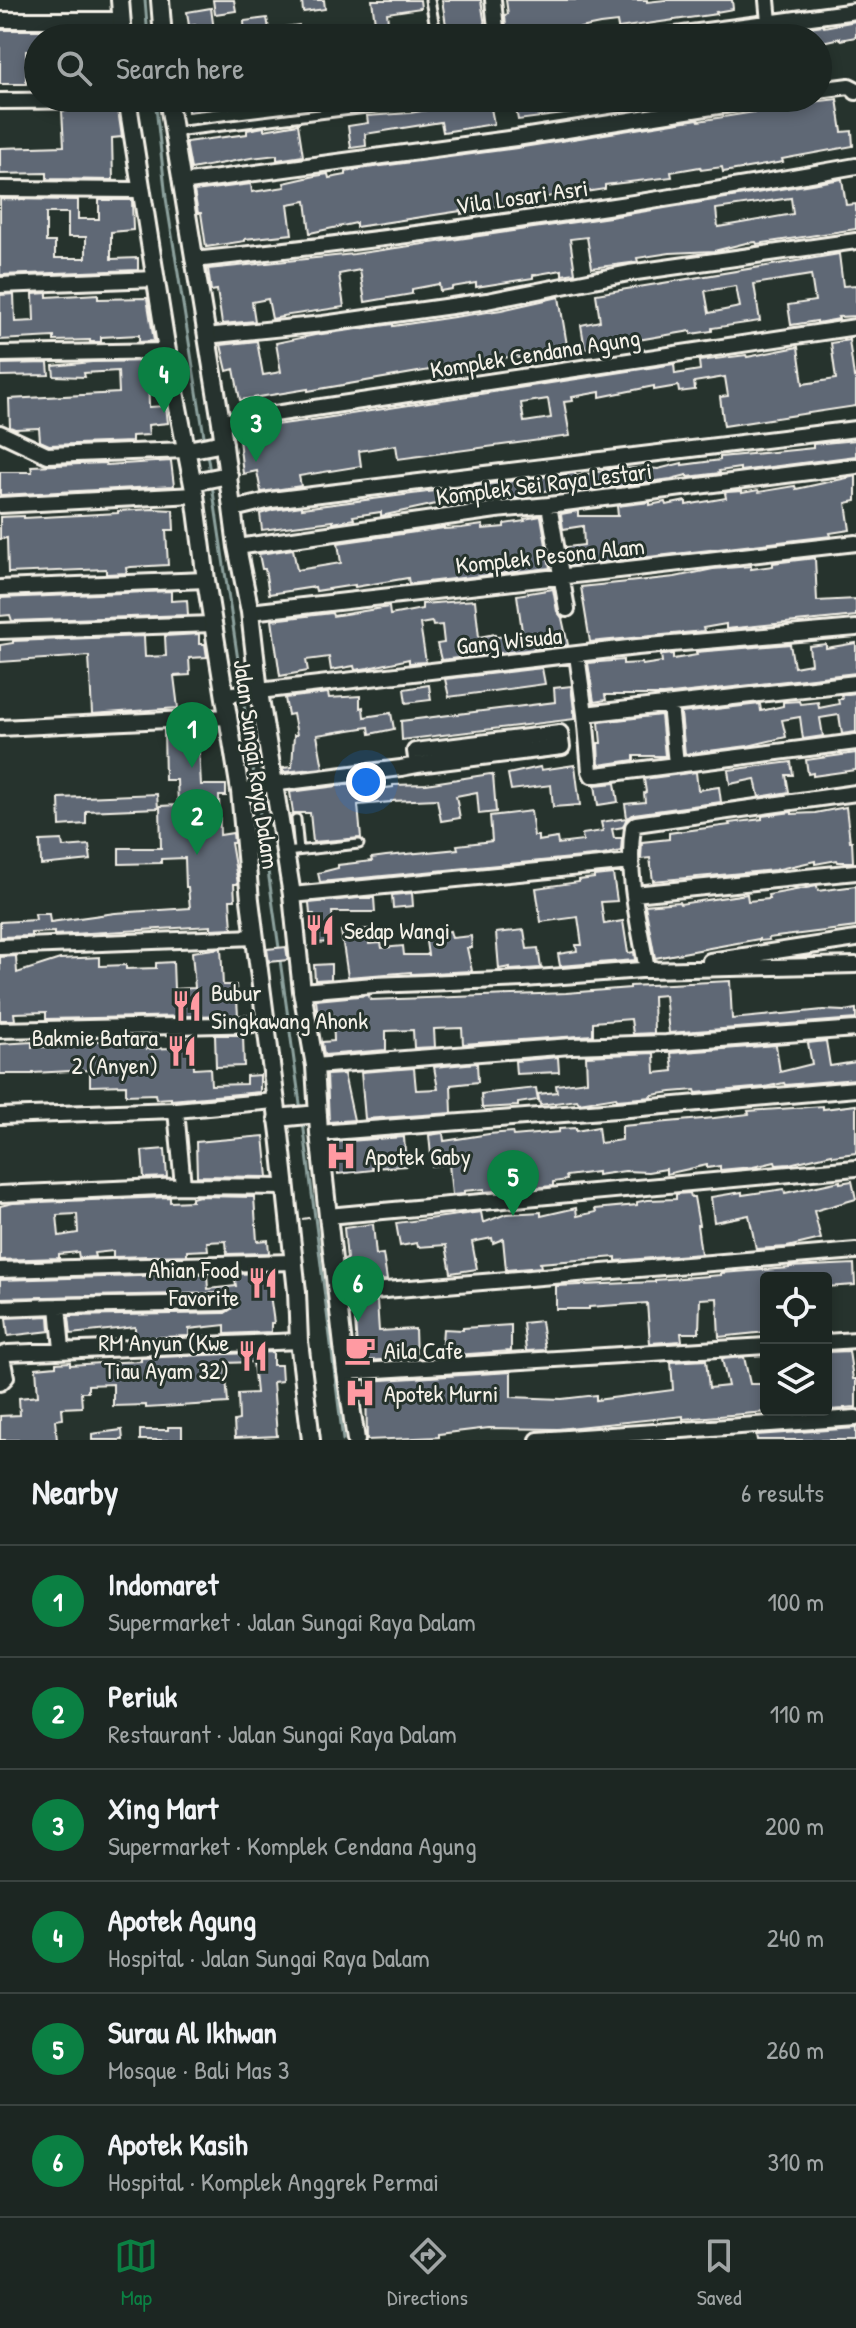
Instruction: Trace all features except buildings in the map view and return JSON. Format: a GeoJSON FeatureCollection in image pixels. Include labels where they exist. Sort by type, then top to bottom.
{"type":"FeatureCollection","features":[{"type":"Feature","properties":{"kind":"street"},"geometry":{"type":"LineString","coordinates":[[120,0],[121,24]]}},
{"type":"Feature","properties":{"kind":"street"},"geometry":{"type":"LineString","coordinates":[[160,0],[162,24]]}},
{"type":"Feature","properties":{"kind":"street"},"geometry":{"type":"LineString","coordinates":[[493,0],[496,24]]}},
{"type":"Feature","properties":{"kind":"street"},"geometry":{"type":"LineString","coordinates":[[767,0],[769,22]]}},
{"type":"Feature","properties":{"kind":"street"},"geometry":{"type":"LineString","coordinates":[[754,24],[847,8]]}},
{"type":"Feature","properties":{"kind":"street"},"geometry":{"type":"LineString","coordinates":[[0,20],[121,20]]}},
{"type":"Feature","properties":{"kind":"street"},"geometry":{"type":"LineString","coordinates":[[832,88],[849,86],[856,92]]}},
{"type":"Feature","properties":{"kind":"street"},"geometry":{"type":"LineString","coordinates":[[0,101],[24,101]]}},
{"type":"Feature","properties":{"kind":"street","name":"Jalan Sungai Raya Dalam"},"geometry":{"type":"LineString","coordinates":[[130,112],[167,351],[190,449],[213,624],[245,790],[255,937],[274,1101],[283,1118],[284,1187],[311,1440]]}},
{"type":"Feature","properties":{"kind":"street"},"geometry":{"type":"LineString","coordinates":[[170,112],[221,422],[218,445],[233,509],[250,612],[273,784],[291,851],[292,895],[302,991],[315,1066],[314,1114],[331,1216],[337,1294],[356,1440]]}},
{"type":"Feature","properties":{"kind":"street"},"geometry":{"type":"LineString","coordinates":[[181,183],[516,138],[680,112]]}},
{"type":"Feature","properties":{"kind":"street","name":"Vila Losari Asri"},"geometry":{"type":"LineString","coordinates":[[194,260],[491,223],[856,166]]}},
{"type":"Feature","properties":{"kind":"street"},"geometry":{"type":"LineString","coordinates":[[0,189],[141,190]]}},
{"type":"Feature","properties":{"kind":"street"},"geometry":{"type":"LineString","coordinates":[[206,336],[323,324],[472,303],[629,273],[856,241]]}},
{"type":"Feature","properties":{"kind":"street"},"geometry":{"type":"LineString","coordinates":[[0,285],[156,279]]}},
{"type":"Feature","properties":{"kind":"street","name":"Komplek Cendana Agung"},"geometry":{"type":"LineString","coordinates":[[221,422],[856,327]]}},
{"type":"Feature","properties":{"kind":"street"},"geometry":{"type":"LineString","coordinates":[[0,354],[167,351]]}},
{"type":"Feature","properties":{"kind":"street"},"geometry":{"type":"LineString","coordinates":[[233,509],[271,500],[856,429]]}},
{"type":"Feature","properties":{"kind":"street"},"geometry":{"type":"LineString","coordinates":[[0,433],[47,455],[218,445]]}},
{"type":"Feature","properties":{"kind":"street","name":"Komplek Sei Raya Lestari"},"geometry":{"type":"LineString","coordinates":[[237,547],[496,510],[856,466]]}},
{"type":"Feature","properties":{"kind":"street"},"geometry":{"type":"LineString","coordinates":[[0,505],[196,486],[224,476]]}},
{"type":"Feature","properties":{"kind":"street"},"geometry":{"type":"LineString","coordinates":[[549,505],[567,609]]}},
{"type":"Feature","properties":{"kind":"street","name":"Komplek Pesona Alam"},"geometry":{"type":"LineString","coordinates":[[250,612],[856,543]]}},
{"type":"Feature","properties":{"kind":"street"},"geometry":{"type":"LineString","coordinates":[[0,588],[206,580]]}},
{"type":"Feature","properties":{"kind":"street"},"geometry":{"type":"LineString","coordinates":[[0,631],[213,624]]}},
{"type":"Feature","properties":{"kind":"street"},"geometry":{"type":"LineString","coordinates":[[577,655],[856,628]]}},
{"type":"Feature","properties":{"kind":"street","name":"Gang Wisuda"},"geometry":{"type":"LineString","coordinates":[[227,695],[577,655],[592,775],[676,764]]}},
{"type":"Feature","properties":{"kind":"street"},"geometry":{"type":"LineString","coordinates":[[585,714],[856,683]]}},
{"type":"Feature","properties":{"kind":"street"},"geometry":{"type":"LineString","coordinates":[[670,705],[676,764],[856,742]]}},
{"type":"Feature","properties":{"kind":"street"},"geometry":{"type":"LineString","coordinates":[[0,728],[229,717]]}},
{"type":"Feature","properties":{"kind":"street"},"geometry":{"type":"LineString","coordinates":[[245,790],[562,747],[560,733],[415,751],[417,765]]}},
{"type":"Feature","properties":{"kind":"street"},"geometry":{"type":"LineString","coordinates":[[647,970],[634,894],[631,862],[633,827],[856,793]]}},
{"type":"Feature","properties":{"kind":"street"},"geometry":{"type":"LineString","coordinates":[[292,895],[631,862]]}},
{"type":"Feature","properties":{"kind":"street"},"geometry":{"type":"LineString","coordinates":[[634,894],[856,872]]}},
{"type":"Feature","properties":{"kind":"street"},"geometry":{"type":"LineString","coordinates":[[0,947],[255,937]]}},
{"type":"Feature","properties":{"kind":"street"},"geometry":{"type":"LineString","coordinates":[[647,970],[856,939]]}},
{"type":"Feature","properties":{"kind":"street"},"geometry":{"type":"LineString","coordinates":[[302,991],[647,970],[856,965]]}},
{"type":"Feature","properties":{"kind":"street"},"geometry":{"type":"LineString","coordinates":[[0,1030],[266,1024]]}},
{"type":"Feature","properties":{"kind":"street"},"geometry":{"type":"LineString","coordinates":[[315,1066],[571,1046],[666,1043],[856,1029]]}},
{"type":"Feature","properties":{"kind":"street"},"geometry":{"type":"LineString","coordinates":[[319,1133],[856,1089]]}},
{"type":"Feature","properties":{"kind":"street"},"geometry":{"type":"LineString","coordinates":[[0,1116],[176,1110],[274,1101]]}},
{"type":"Feature","properties":{"kind":"street"},"geometry":{"type":"LineString","coordinates":[[176,1110],[183,1186]]}},
{"type":"Feature","properties":{"kind":"street"},"geometry":{"type":"LineString","coordinates":[[283,1118],[314,1114]]}},
{"type":"Feature","properties":{"kind":"street"},"geometry":{"type":"LineString","coordinates":[[331,1216],[856,1168]]}},
{"type":"Feature","properties":{"kind":"street"},"geometry":{"type":"LineString","coordinates":[[0,1194],[183,1186],[284,1187]]}},
{"type":"Feature","properties":{"kind":"street"},"geometry":{"type":"LineString","coordinates":[[337,1294],[856,1251]]}},
{"type":"Feature","properties":{"kind":"street"},"geometry":{"type":"LineString","coordinates":[[0,1270],[293,1262]]}},
{"type":"Feature","properties":{"kind":"street"},"geometry":{"type":"LineString","coordinates":[[0,1308],[224,1303]]}},
{"type":"Feature","properties":{"kind":"street"},"geometry":{"type":"LineString","coordinates":[[58,1306],[62,1349]]}},
{"type":"Feature","properties":{"kind":"street"},"geometry":{"type":"LineString","coordinates":[[832,1342],[856,1340]]}},
{"type":"Feature","properties":{"kind":"street"},"geometry":{"type":"LineString","coordinates":[[0,1383],[6,1377],[4,1354],[62,1349],[299,1341]]}},
{"type":"Feature","properties":{"kind":"street"},"geometry":{"type":"LineString","coordinates":[[346,1372],[760,1346]]}},
{"type":"Feature","properties":{"kind":"street"},"geometry":{"type":"LineString","coordinates":[[538,1440],[856,1418]]}},
{"type":"Feature","properties":{"kind":"lane"},"geometry":{"type":"LineString","coordinates":[[430,0],[434,24]]}},
{"type":"Feature","properties":{"kind":"lane"},"geometry":{"type":"LineString","coordinates":[[172,132],[335,112]]}},
{"type":"Feature","properties":{"kind":"lane"},"geometry":{"type":"LineString","coordinates":[[286,819],[291,851]]}},
{"type":"Feature","properties":{"kind":"lane"},"geometry":{"type":"LineString","coordinates":[[291,851],[296,819]]}},
{"type":"Feature","properties":{"kind":"lane"},"geometry":{"type":"LineString","coordinates":[[291,851],[359,844]]}},
{"type":"Feature","properties":{"kind":"path"},"geometry":{"type":"LineString","coordinates":[[296,1219],[331,1216]]}},
{"type":"Feature","properties":{"kind":"waterway"},"geometry":{"type":"LineString","coordinates":[[145,0],[147,24]]}},
{"type":"Feature","properties":{"kind":"waterway"},"geometry":{"type":"LineString","coordinates":[[157,112],[166,198],[205,442]]}},
{"type":"Feature","properties":{"kind":"waterway"},"geometry":{"type":"LineString","coordinates":[[207,453],[210,473]]}},
{"type":"Feature","properties":{"kind":"waterway"},"geometry":{"type":"LineString","coordinates":[[212,485],[242,687]]}},
{"type":"Feature","properties":{"kind":"waterway"},"geometry":{"type":"LineString","coordinates":[[243,698],[255,782]]}},
{"type":"Feature","properties":{"kind":"waterway"},"geometry":{"type":"LineString","coordinates":[[257,794],[279,948]]}},
{"type":"Feature","properties":{"kind":"waterway"},"geometry":{"type":"LineString","coordinates":[[280,960],[301,1111]]}},
{"type":"Feature","properties":{"kind":"waterway"},"geometry":{"type":"LineString","coordinates":[[303,1122],[343,1440]]}},
{"type":"Feature","properties":{"kind":"place","name":"Apotek Agung"},"geometry":{"type":"Point","coordinates":[164,413]}},
{"type":"Feature","properties":{"kind":"place","name":"Xing Mart"},"geometry":{"type":"Point","coordinates":[256,462]}},
{"type":"Feature","properties":{"kind":"place","name":"Indomaret"},"geometry":{"type":"Point","coordinates":[192,768]}},
{"type":"Feature","properties":{"kind":"place","name":"Periuk"},"geometry":{"type":"Point","coordinates":[197,855]}},
{"type":"Feature","properties":{"kind":"place","name":"Sedap Wangi"},"geometry":{"type":"Point","coordinates":[320,930]}},
{"type":"Feature","properties":{"kind":"place","name":"Bubur Singkawang Ahonk"},"geometry":{"type":"Point","coordinates":[187,1006]}},
{"type":"Feature","properties":{"kind":"place","name":"Bakmie Batara 2 (Anyen)"},"geometry":{"type":"Point","coordinates":[182,1051]}},
{"type":"Feature","properties":{"kind":"place","name":"Apotek Gaby"},"geometry":{"type":"Point","coordinates":[341,1156]}},
{"type":"Feature","properties":{"kind":"place","name":"Surau Al Ikhwan"},"geometry":{"type":"Point","coordinates":[513,1216]}},
{"type":"Feature","properties":{"kind":"place","name":"Ahian Food Favorite"},"geometry":{"type":"Point","coordinates":[263,1283]}},
{"type":"Feature","properties":{"kind":"place","name":"Apotek Kasih"},"geometry":{"type":"Point","coordinates":[358,1322]}},
{"type":"Feature","properties":{"kind":"place","name":"Aila Cafe"},"geometry":{"type":"Point","coordinates":[360,1350]}},
{"type":"Feature","properties":{"kind":"place","name":"RM Anyun (Kwe Tiau Ayam 32)"},"geometry":{"type":"Point","coordinates":[253,1356]}},
{"type":"Feature","properties":{"kind":"place","name":"Apotek Murni"},"geometry":{"type":"Point","coordinates":[360,1393]}}]}
